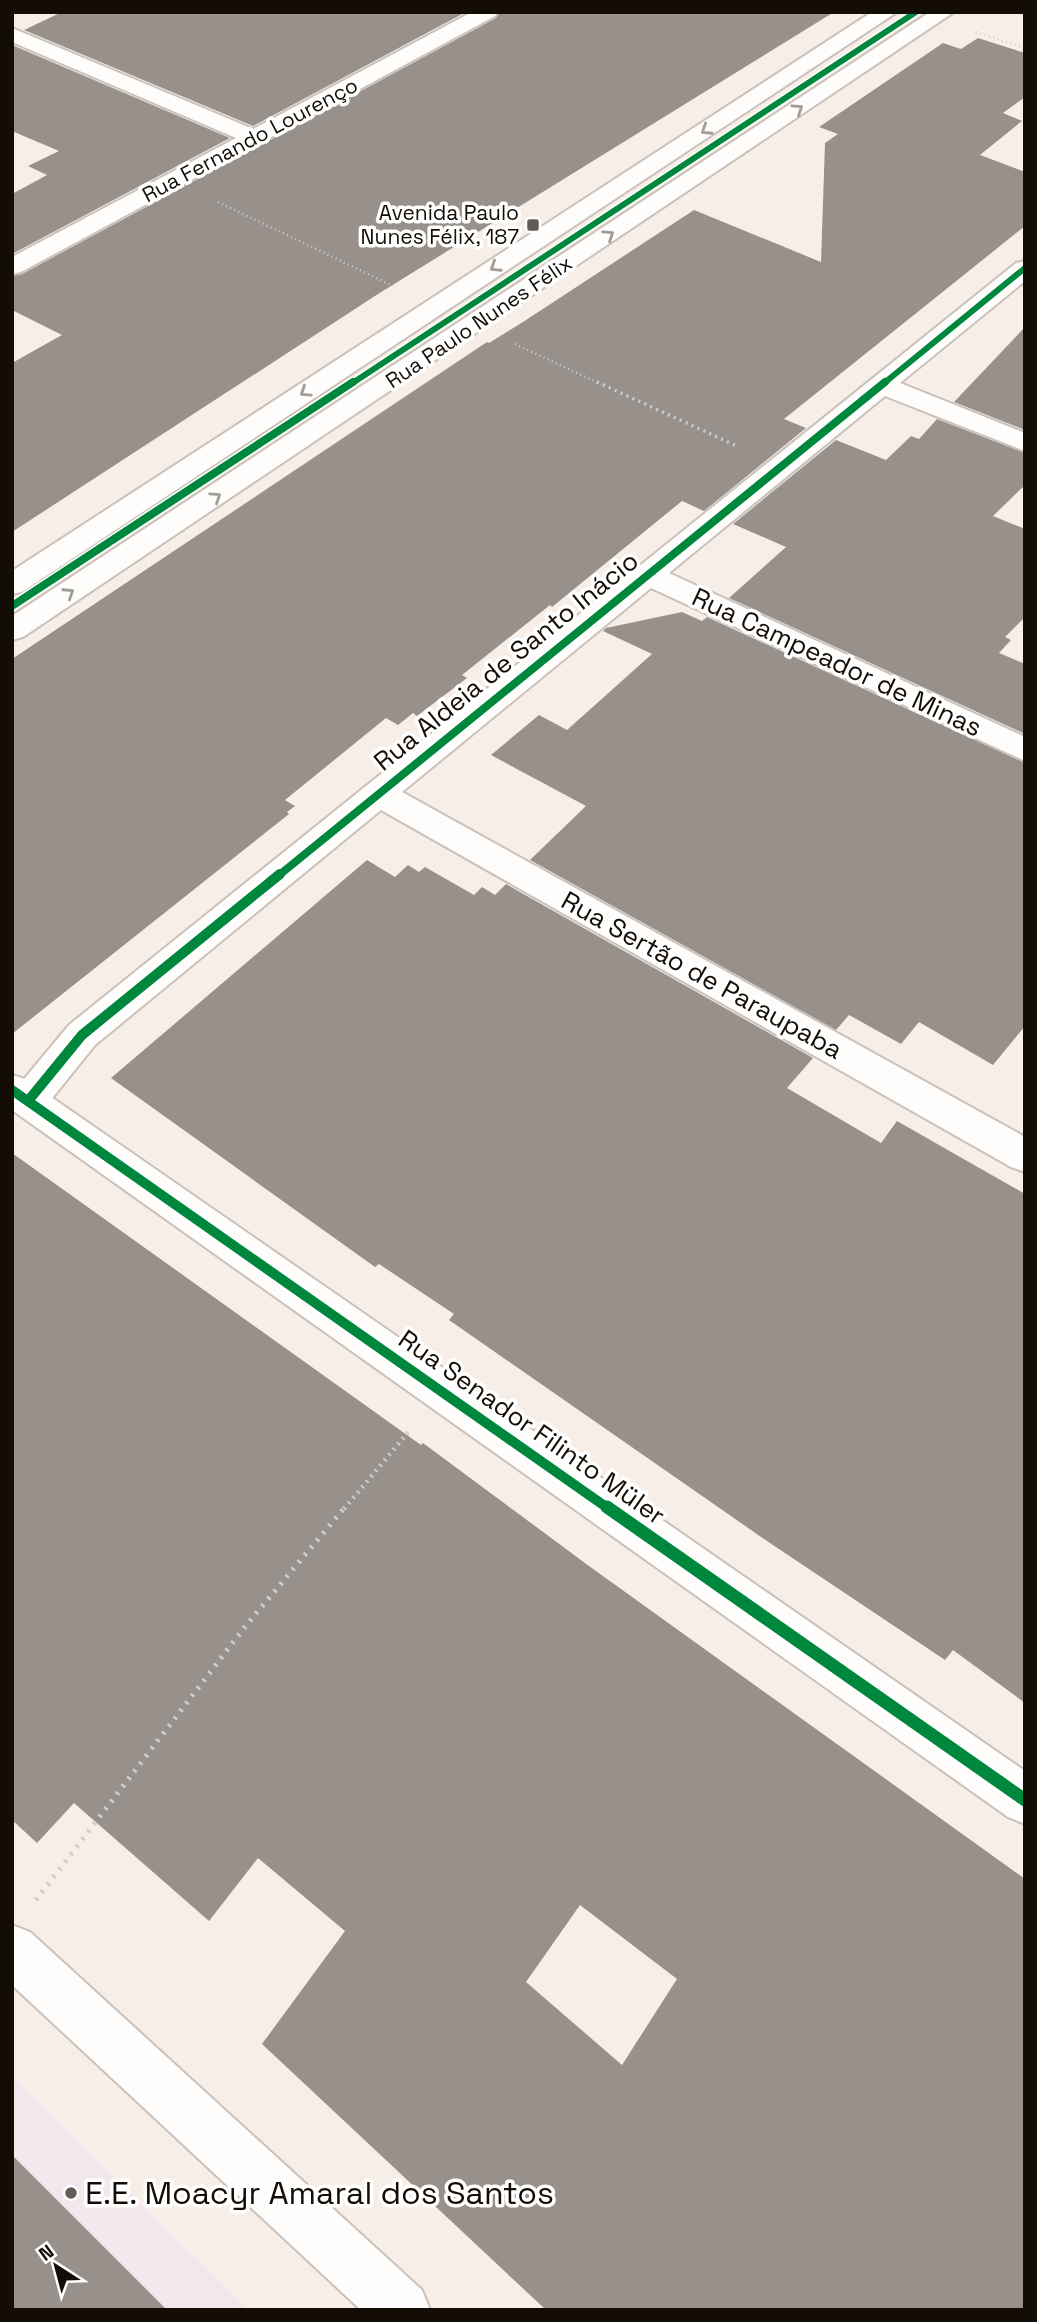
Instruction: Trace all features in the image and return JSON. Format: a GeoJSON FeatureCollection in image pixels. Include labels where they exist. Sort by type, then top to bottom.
{"type":"FeatureCollection","features":[{"type":"Feature","properties":{"kind":"street","name":"Rua Fernando Lourenço"},"geometry":{"type":"LineString","coordinates":[[12,267],[488,12]]}},
{"type":"Feature","properties":{"kind":"street","name":"Rua Paulo Nunes Félix"},"geometry":{"type":"LineString","coordinates":[[12,585],[887,12]]}},
{"type":"Feature","properties":{"kind":"street","name":"Rua Paulo Nunes Félix"},"geometry":{"type":"LineString","coordinates":[[12,630],[944,12]]}},
{"type":"Feature","properties":{"kind":"street"},"geometry":{"type":"LineString","coordinates":[[12,34],[255,138]]}},
{"type":"Feature","properties":{"kind":"street","name":"Rua Aldeia de Santo Inácio"},"geometry":{"type":"LineString","coordinates":[[20,1096],[82,1035],[1025,268]]}},
{"type":"Feature","properties":{"kind":"street"},"geometry":{"type":"LineString","coordinates":[[881,385],[1025,443]]}},
{"type":"Feature","properties":{"kind":"street","name":"Rua Campeador de Minas"},"geometry":{"type":"LineString","coordinates":[[649,575],[1025,750]]}},
{"type":"Feature","properties":{"kind":"street","name":"Rua Sertão de Paraupaba"},"geometry":{"type":"LineString","coordinates":[[379,794],[1025,1156]]}},
{"type":"Feature","properties":{"kind":"street","name":"Rua Senador Filinto Müler"},"geometry":{"type":"LineString","coordinates":[[20,1096],[1025,1800]]}},
{"type":"Feature","properties":{"kind":"street"},"geometry":{"type":"LineString","coordinates":[[20,1930],[402,2310]]}},
{"type":"Feature","properties":{"kind":"path"},"geometry":{"type":"LineString","coordinates":[[173,181],[435,306]]}},
{"type":"Feature","properties":{"kind":"path"},"geometry":{"type":"LineString","coordinates":[[474,324],[781,467]]}},
{"type":"Feature","properties":{"kind":"path"},"geometry":{"type":"LineString","coordinates":[[20,1930],[244,1628],[442,1392]]}},
{"type":"Feature","properties":{"kind":"shaded area","name":"E.E. Moacyr Amaral dos Santos"},"geometry":{"type":"Polygon","coordinates":[[[12,2076],[248,2310],[12,2310],[12,2076]]]}},
{"type":"Feature","properties":{"kind":"building"},"geometry":{"type":"Polygon","coordinates":[[[62,12],[466,12],[253,126],[24,30],[62,12]]]}},
{"type":"Feature","properties":{"kind":"building"},"geometry":{"type":"Polygon","coordinates":[[[500,12],[834,12],[378,294],[12,532],[12,363],[62,335],[12,310],[12,276],[22,274],[496,18],[500,12]]]}},
{"type":"Feature","properties":{"kind":"building"},"geometry":{"type":"Polygon","coordinates":[[[978,38],[1025,53],[1025,97],[1003,113],[1022,121],[980,155],[1025,172],[1025,226],[784,419],[806,428],[704,511],[682,501],[552,607],[550,605],[462,675],[467,678],[417,716],[413,713],[398,725],[386,718],[285,800],[295,806],[287,812],[289,814],[12,1034],[12,659],[487,342],[523,322],[694,210],[821,262],[825,143],[838,134],[819,127],[943,43],[961,49],[978,38]]]}},
{"type":"Feature","properties":{"kind":"building"},"geometry":{"type":"Polygon","coordinates":[[[12,45],[230,138],[12,254],[12,194],[47,175],[28,166],[59,151],[12,131],[12,45]]]}},
{"type":"Feature","properties":{"kind":"building"},"geometry":{"type":"Polygon","coordinates":[[[1025,327],[1025,430],[954,402],[1025,327]]]}},
{"type":"Feature","properties":{"kind":"building"},"geometry":{"type":"Polygon","coordinates":[[[937,419],[1025,453],[1025,485],[993,516],[1025,529],[1025,617],[1005,637],[1011,640],[999,653],[1025,664],[1025,734],[729,598],[786,547],[733,524],[836,440],[886,460],[911,436],[919,439],[937,419]]]}},
{"type":"Feature","properties":{"kind":"building"},"geometry":{"type":"Polygon","coordinates":[[[682,612],[702,621],[707,617],[1025,763],[1025,1026],[993,1065],[919,1022],[901,1044],[849,1015],[836,1030],[530,860],[586,806],[491,755],[539,715],[567,730],[652,654],[603,631],[606,628],[682,612]]]}},
{"type":"Feature","properties":{"kind":"building"},"geometry":{"type":"Polygon","coordinates":[[[367,860],[395,877],[408,865],[419,872],[425,867],[474,895],[482,887],[495,895],[506,884],[813,1058],[787,1088],[881,1143],[897,1121],[1025,1194],[1025,1703],[953,1650],[945,1660],[764,1539],[449,1320],[454,1314],[379,1264],[375,1267],[111,1078],[367,860]]]}},
{"type":"Feature","properties":{"kind":"building"},"geometry":{"type":"Polygon","coordinates":[[[12,1153],[421,1445],[423,1443],[589,1566],[1025,1879],[1025,2310],[546,2310],[262,2044],[345,1931],[258,1858],[209,1921],[74,1803],[37,1843],[12,1820],[12,1153]],[[580,1905],[526,1982],[622,2065],[677,1979],[580,1905]]]}},
{"type":"Feature","properties":{"kind":"building"},"geometry":{"type":"Polygon","coordinates":[[[12,2155],[167,2310],[12,2310],[12,2155]]]}},
{"type":"Feature","properties":{"kind":"cycle path"},"geometry":{"type":"LineString","coordinates":[[12,606],[916,12]]}},
{"type":"Feature","properties":{"kind":"cycle path"},"geometry":{"type":"LineString","coordinates":[[28,1101],[82,1035],[1025,268]]}},
{"type":"Feature","properties":{"kind":"cycle path"},"geometry":{"type":"LineString","coordinates":[[12,1090],[1025,1800]]}},
{"type":"Feature","properties":{"kind":"place","name":"Avenida Paulo Nunes Félix, 187"},"geometry":{"type":"Point","coordinates":[533,225]}},
{"type":"Feature","properties":{"kind":"place","name":"E.E. Moacyr Amaral dos Santos"},"geometry":{"type":"Point","coordinates":[71,2193]}}]}
